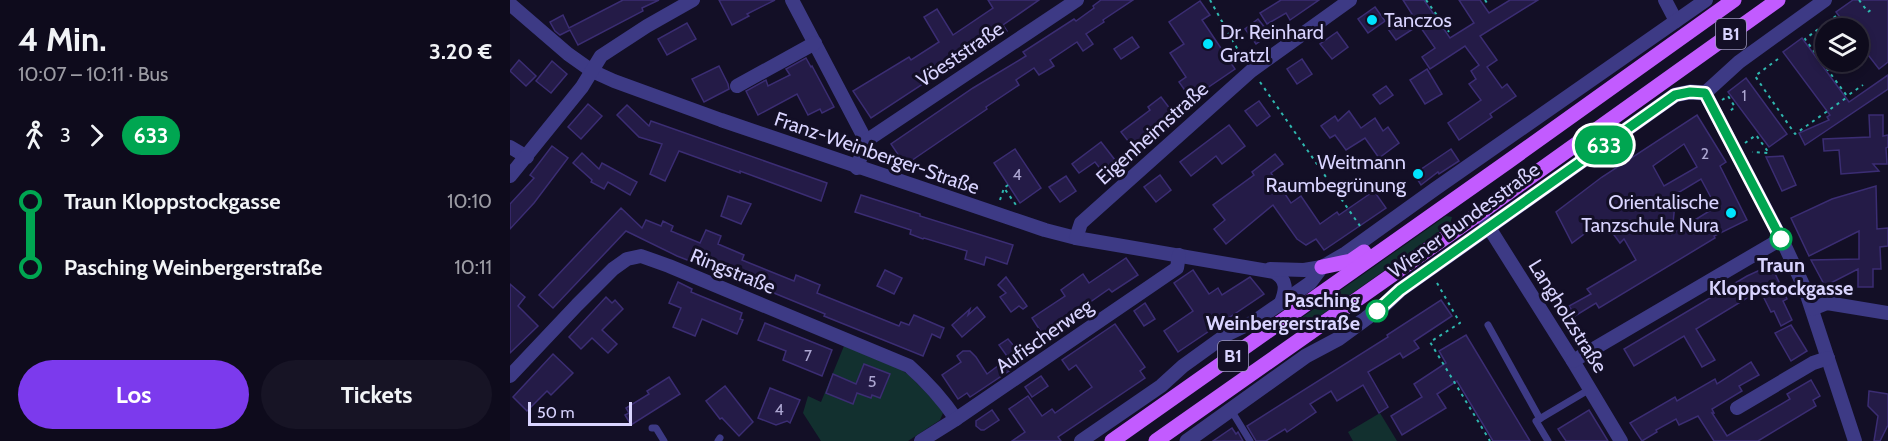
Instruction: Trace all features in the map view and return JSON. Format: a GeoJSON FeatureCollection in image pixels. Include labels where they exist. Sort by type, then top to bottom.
{"type":"FeatureCollection","features":[{"type":"Feature","properties":{"kind":"main road","name":"Wiener Bundesstraße"},"geometry":{"type":"LineString","coordinates":[[1112,441],[1734,0]]}},
{"type":"Feature","properties":{"kind":"main road","name":"Wiener Bundesstraße"},"geometry":{"type":"LineString","coordinates":[[1156,441],[1778,0]]}},
{"type":"Feature","properties":{"kind":"main road"},"geometry":{"type":"LineString","coordinates":[[1322,267],[1350,261],[1455,190],[1506,163]]}},
{"type":"Feature","properties":{"kind":"street"},"geometry":{"type":"LineString","coordinates":[[510,176],[582,87],[601,56],[693,0]]}},
{"type":"Feature","properties":{"kind":"street"},"geometry":{"type":"LineString","coordinates":[[792,0],[866,141],[858,168]]}},
{"type":"Feature","properties":{"kind":"street","name":"Vöeststraße"},"geometry":{"type":"LineString","coordinates":[[866,141],[1077,0]]}},
{"type":"Feature","properties":{"kind":"street","name":"Eigenheimstraße"},"geometry":{"type":"LineString","coordinates":[[1076,238],[1081,223],[1251,71],[1350,0]]}},
{"type":"Feature","properties":{"kind":"street"},"geometry":{"type":"LineString","coordinates":[[1665,0],[1676,21]]}},
{"type":"Feature","properties":{"kind":"street","name":"Wiener Bundesstraße"},"geometry":{"type":"LineString","coordinates":[[1082,441],[1161,386],[1183,366],[1226,335],[1255,321],[1310,283],[1322,267],[1346,253],[1706,0]]}},
{"type":"Feature","properties":{"kind":"street"},"geometry":{"type":"LineString","coordinates":[[1825,0],[1739,62],[1705,93],[1781,239],[1812,309],[1856,441]]}},
{"type":"Feature","properties":{"kind":"street","name":"Franz-Weinberger-Straße"},"geometry":{"type":"LineString","coordinates":[[510,4],[546,36],[592,71],[657,97],[858,168],[1045,230],[1076,238],[1274,272],[1284,280],[1286,287],[1281,303]]}},
{"type":"Feature","properties":{"kind":"street"},"geometry":{"type":"LineString","coordinates":[[737,86],[815,43]]}},
{"type":"Feature","properties":{"kind":"street","name":"Wiener Bundesstraße"},"geometry":{"type":"LineString","coordinates":[[1187,441],[1306,356],[1338,339],[1368,318],[1400,290],[1675,95],[1690,92],[1705,93]]}},
{"type":"Feature","properties":{"kind":"street"},"geometry":{"type":"LineString","coordinates":[[510,147],[526,157]]}},
{"type":"Feature","properties":{"kind":"street","name":"Langholzstraße"},"geometry":{"type":"LineString","coordinates":[[1480,213],[1621,441]]}},
{"type":"Feature","properties":{"kind":"street"},"geometry":{"type":"LineString","coordinates":[[1573,361],[1781,239]]}},
{"type":"Feature","properties":{"kind":"street","name":"Aufischerweg"},"geometry":{"type":"LineString","coordinates":[[921,441],[1177,268],[1179,255]]}},
{"type":"Feature","properties":{"kind":"street","name":"Ringstraße"},"geometry":{"type":"LineString","coordinates":[[510,376],[614,269],[627,259],[641,256],[909,366],[948,407],[956,419]]}},
{"type":"Feature","properties":{"kind":"street","name":"Franz-Weinberger-Straße"},"geometry":{"type":"LineString","coordinates":[[1259,268],[1304,270],[1322,267]]}},
{"type":"Feature","properties":{"kind":"street"},"geometry":{"type":"LineString","coordinates":[[1812,309],[1827,303],[1888,313]]}},
{"type":"Feature","properties":{"kind":"street"},"geometry":{"type":"LineString","coordinates":[[1737,408],[1813,363],[1828,358]]}},
{"type":"Feature","properties":{"kind":"lane"},"geometry":{"type":"LineString","coordinates":[[1488,325],[1540,418]]}},
{"type":"Feature","properties":{"kind":"lane"},"geometry":{"type":"LineString","coordinates":[[1548,441],[1536,421],[1590,389]]}},
{"type":"Feature","properties":{"kind":"lane"},"geometry":{"type":"LineString","coordinates":[[1231,410],[1250,441]]}},
{"type":"Feature","properties":{"kind":"lane"},"geometry":{"type":"LineString","coordinates":[[652,428],[656,428],[664,441]]}},
{"type":"Feature","properties":{"kind":"path"},"geometry":{"type":"LineString","coordinates":[[1210,0],[1251,71],[1364,230]]}},
{"type":"Feature","properties":{"kind":"path"},"geometry":{"type":"LineString","coordinates":[[1426,0],[1449,32]]}},
{"type":"Feature","properties":{"kind":"path"},"geometry":{"type":"LineString","coordinates":[[1485,0],[1489,6]]}},
{"type":"Feature","properties":{"kind":"path"},"geometry":{"type":"LineString","coordinates":[[1859,0],[1868,12],[1872,9]]}},
{"type":"Feature","properties":{"kind":"path"},"geometry":{"type":"LineString","coordinates":[[1836,16],[1805,39],[1847,96]]}},
{"type":"Feature","properties":{"kind":"path"},"geometry":{"type":"LineString","coordinates":[[1778,59],[1755,76],[1795,134],[1863,85]]}},
{"type":"Feature","properties":{"kind":"path"},"geometry":{"type":"LineString","coordinates":[[1719,102],[1728,96],[1735,107],[1725,114]]}},
{"type":"Feature","properties":{"kind":"path"},"geometry":{"type":"LineString","coordinates":[[1740,147],[1756,135],[1768,153],[1751,152]]}},
{"type":"Feature","properties":{"kind":"path"},"geometry":{"type":"LineString","coordinates":[[998,207],[1004,188],[1008,185]]}},
{"type":"Feature","properties":{"kind":"path"},"geometry":{"type":"LineString","coordinates":[[1004,188],[1018,208]]}},
{"type":"Feature","properties":{"kind":"path"},"geometry":{"type":"LineString","coordinates":[[1433,276],[1460,323],[1430,342],[1490,441]]}},
{"type":"Feature","properties":{"kind":"green space"},"geometry":{"type":"Polygon","coordinates":[[[1446,216],[1452,217],[1450,224],[1303,328],[1297,321],[1446,216]]]}},
{"type":"Feature","properties":{"kind":"green space"},"geometry":{"type":"Polygon","coordinates":[[[844,346],[900,369],[909,375],[942,409],[940,420],[908,441],[821,441],[803,413],[808,396],[821,402],[844,346]]]}},
{"type":"Feature","properties":{"kind":"green space"},"geometry":{"type":"Polygon","coordinates":[[[1380,413],[1397,441],[1353,441],[1348,432],[1380,413]]]}},
{"type":"Feature","properties":{"kind":"building"},"geometry":{"type":"Polygon","coordinates":[[[623,0],[659,0],[642,8],[643,11],[578,45],[570,30],[560,35],[550,22],[563,15],[569,28],[623,0]]]}},
{"type":"Feature","properties":{"kind":"building"},"geometry":{"type":"Polygon","coordinates":[[[719,0],[775,0],[747,14],[749,16],[732,25],[719,0]]]}},
{"type":"Feature","properties":{"kind":"building"},"geometry":{"type":"Polygon","coordinates":[[[988,0],[1039,0],[1003,25],[1007,31],[996,38],[993,33],[924,80],[926,82],[871,118],[853,91],[909,57],[911,60],[939,42],[924,17],[937,9],[953,35],[993,8],[988,0]]]}},
{"type":"Feature","properties":{"kind":"building"},"geometry":{"type":"Polygon","coordinates":[[[1101,0],[1133,0],[1086,34],[1093,44],[1083,51],[1077,42],[1050,60],[1054,66],[1039,75],[1034,68],[1016,80],[1019,85],[905,165],[891,144],[973,88],[1026,56],[1023,52],[1074,19],[1076,21],[1101,0]]]}},
{"type":"Feature","properties":{"kind":"building"},"geometry":{"type":"Polygon","coordinates":[[[1281,0],[1319,0],[1290,20],[1286,13],[1267,24],[1260,13],[1281,0]]]}},
{"type":"Feature","properties":{"kind":"building"},"geometry":{"type":"Polygon","coordinates":[[[1403,0],[1424,0],[1450,38],[1474,23],[1459,0],[1480,0],[1489,13],[1510,0],[1538,0],[1480,36],[1497,60],[1487,67],[1502,88],[1507,84],[1516,96],[1490,114],[1492,117],[1459,140],[1448,123],[1481,100],[1469,84],[1476,79],[1471,71],[1479,65],[1465,46],[1430,69],[1422,57],[1435,48],[1419,25],[1396,40],[1388,29],[1412,14],[1403,0]]]}},
{"type":"Feature","properties":{"kind":"building"},"geometry":{"type":"Polygon","coordinates":[[[1853,0],[1888,0],[1888,62],[1879,69],[1869,56],[1869,18],[1840,18],[1836,12],[1853,0]]]}},
{"type":"Feature","properties":{"kind":"building"},"geometry":{"type":"Polygon","coordinates":[[[1200,1],[1210,15],[1202,20],[1235,69],[1191,99],[1179,82],[1186,77],[1170,53],[1184,44],[1169,22],[1200,1]]]}},
{"type":"Feature","properties":{"kind":"building","name":"Tanczos"},"geometry":{"type":"Polygon","coordinates":[[[1375,7],[1385,21],[1368,33],[1358,19],[1375,7]]]}},
{"type":"Feature","properties":{"kind":"building"},"geometry":{"type":"Polygon","coordinates":[[[1258,19],[1270,34],[1256,44],[1245,29],[1258,19]]]}},
{"type":"Feature","properties":{"kind":"building"},"geometry":{"type":"Polygon","coordinates":[[[687,23],[696,39],[667,55],[658,39],[687,23]]]}},
{"type":"Feature","properties":{"kind":"building"},"geometry":{"type":"Polygon","coordinates":[[[1337,32],[1348,47],[1332,59],[1320,44],[1337,32]]]}},
{"type":"Feature","properties":{"kind":"building"},"geometry":{"type":"Polygon","coordinates":[[[1132,37],[1139,47],[1121,59],[1114,49],[1132,37]]]}},
{"type":"Feature","properties":{"kind":"building"},"geometry":{"type":"Polygon","coordinates":[[[1802,38],[1815,56],[1815,72],[1827,72],[1849,102],[1888,75],[1888,89],[1805,145],[1799,133],[1829,120],[1827,117],[1830,115],[1783,52],[1802,38]]]}},
{"type":"Feature","properties":{"kind":"building"},"geometry":{"type":"Polygon","coordinates":[[[806,58],[834,107],[822,113],[820,109],[808,115],[797,94],[758,115],[746,91],[766,80],[768,86],[790,75],[786,69],[806,58]]]}},
{"type":"Feature","properties":{"kind":"building"},"geometry":{"type":"Polygon","coordinates":[[[1302,59],[1312,74],[1297,84],[1287,69],[1302,59]]]}},
{"type":"Feature","properties":{"kind":"building"},"geometry":{"type":"Polygon","coordinates":[[[519,60],[536,76],[526,86],[510,71],[519,60]]]}},
{"type":"Feature","properties":{"kind":"building"},"geometry":{"type":"Polygon","coordinates":[[[552,61],[567,74],[551,93],[536,81],[552,61]]]}},
{"type":"Feature","properties":{"kind":"building"},"geometry":{"type":"Polygon","coordinates":[[[719,66],[729,89],[704,102],[692,79],[719,66]]]}},
{"type":"Feature","properties":{"kind":"building"},"geometry":{"type":"Polygon","coordinates":[[[1427,69],[1442,94],[1425,104],[1410,80],[1427,69]]]}},
{"type":"Feature","properties":{"kind":"building"},"geometry":{"type":"Polygon","coordinates":[[[1746,78],[1787,134],[1769,147],[1728,92],[1746,78]]]}},
{"type":"Feature","properties":{"kind":"building"},"geometry":{"type":"Polygon","coordinates":[[[1386,86],[1393,95],[1380,104],[1373,95],[1386,86]]]}},
{"type":"Feature","properties":{"kind":"building"},"geometry":{"type":"Polygon","coordinates":[[[1161,97],[1174,114],[1132,146],[1121,132],[1150,110],[1148,107],[1161,97]]]}},
{"type":"Feature","properties":{"kind":"building"},"geometry":{"type":"Polygon","coordinates":[[[1259,101],[1270,116],[1257,126],[1245,111],[1259,101]]]}},
{"type":"Feature","properties":{"kind":"building"},"geometry":{"type":"Polygon","coordinates":[[[588,104],[602,116],[581,139],[568,127],[588,104]]]}},
{"type":"Feature","properties":{"kind":"building"},"geometry":{"type":"Polygon","coordinates":[[[627,105],[649,126],[651,121],[827,183],[821,201],[679,151],[665,181],[650,174],[662,144],[639,137],[617,115],[627,105]]]}},
{"type":"Feature","properties":{"kind":"building"},"geometry":{"type":"Polygon","coordinates":[[[1349,111],[1361,128],[1375,118],[1383,131],[1388,127],[1399,143],[1379,158],[1365,138],[1346,150],[1335,135],[1330,138],[1321,126],[1335,116],[1338,121],[1349,111]]]}},
{"type":"Feature","properties":{"kind":"building"},"geometry":{"type":"Polygon","coordinates":[[[1697,115],[1726,162],[1720,166],[1747,220],[1714,236],[1715,238],[1599,308],[1596,303],[1575,316],[1569,306],[1591,294],[1587,289],[1636,260],[1624,239],[1620,243],[1603,220],[1572,243],[1556,212],[1602,177],[1697,115]],[[1684,144],[1653,166],[1664,186],[1697,167],[1684,144]],[[1701,179],[1671,197],[1675,203],[1672,234],[1716,207],[1701,179]]]}},
{"type":"Feature","properties":{"kind":"building"},"geometry":{"type":"Polygon","coordinates":[[[1869,115],[1883,115],[1883,136],[1888,135],[1887,164],[1873,164],[1879,171],[1841,174],[1839,150],[1824,151],[1823,139],[1870,137],[1869,115]]]}},
{"type":"Feature","properties":{"kind":"building"},"geometry":{"type":"Polygon","coordinates":[[[1229,125],[1245,146],[1222,164],[1216,156],[1191,176],[1180,162],[1229,125]]]}},
{"type":"Feature","properties":{"kind":"building"},"geometry":{"type":"Polygon","coordinates":[[[1101,142],[1115,160],[1102,171],[1095,162],[1079,173],[1072,164],[1101,142]]]}},
{"type":"Feature","properties":{"kind":"building"},"geometry":{"type":"Polygon","coordinates":[[[552,146],[568,158],[534,203],[510,229],[510,204],[534,178],[530,175],[552,146]]]}},
{"type":"Feature","properties":{"kind":"building"},"geometry":{"type":"Polygon","coordinates":[[[1015,149],[1041,188],[1020,203],[994,163],[1015,149]]]}},
{"type":"Feature","properties":{"kind":"building"},"geometry":{"type":"Polygon","coordinates":[[[1451,149],[1459,161],[1439,174],[1438,172],[1421,185],[1414,174],[1451,149]]]}},
{"type":"Feature","properties":{"kind":"building"},"geometry":{"type":"Polygon","coordinates":[[[582,153],[599,169],[602,163],[637,182],[630,195],[608,182],[604,189],[591,182],[592,180],[573,163],[582,153]]]}},
{"type":"Feature","properties":{"kind":"building"},"geometry":{"type":"Polygon","coordinates":[[[1275,154],[1283,164],[1271,173],[1291,203],[1301,196],[1320,224],[1337,212],[1339,215],[1374,191],[1386,208],[1324,250],[1316,239],[1306,245],[1297,239],[1273,205],[1226,244],[1214,229],[1225,220],[1213,205],[1254,175],[1252,172],[1275,154]]]}},
{"type":"Feature","properties":{"kind":"building"},"geometry":{"type":"Polygon","coordinates":[[[1783,156],[1796,185],[1782,191],[1766,157],[1783,156]]]}},
{"type":"Feature","properties":{"kind":"building"},"geometry":{"type":"Polygon","coordinates":[[[1160,175],[1171,190],[1156,202],[1144,187],[1160,175]]]}},
{"type":"Feature","properties":{"kind":"building"},"geometry":{"type":"Polygon","coordinates":[[[1066,176],[1076,191],[1060,202],[1049,187],[1066,176]]]}},
{"type":"Feature","properties":{"kind":"building"},"geometry":{"type":"Polygon","coordinates":[[[1876,186],[1877,229],[1888,228],[1888,246],[1880,247],[1881,269],[1873,269],[1873,287],[1858,287],[1858,269],[1825,286],[1811,260],[1859,259],[1859,231],[1809,256],[1791,218],[1832,199],[1876,186]]]}},
{"type":"Feature","properties":{"kind":"building"},"geometry":{"type":"Polygon","coordinates":[[[861,195],[1013,245],[1007,264],[986,257],[984,265],[965,259],[967,251],[923,239],[910,234],[911,230],[855,212],[861,195]]]}},
{"type":"Feature","properties":{"kind":"building"},"geometry":{"type":"Polygon","coordinates":[[[728,196],[751,204],[741,224],[721,216],[728,196]]]}},
{"type":"Feature","properties":{"kind":"building"},"geometry":{"type":"Polygon","coordinates":[[[621,208],[642,228],[646,220],[661,226],[663,221],[673,226],[671,231],[700,243],[706,230],[721,236],[718,244],[744,255],[742,260],[794,281],[796,275],[820,285],[817,293],[899,326],[901,322],[909,325],[914,315],[944,328],[940,338],[932,334],[923,356],[735,277],[677,256],[626,231],[553,308],[539,295],[621,208]]]}},
{"type":"Feature","properties":{"kind":"building"},"geometry":{"type":"Polygon","coordinates":[[[1126,258],[1138,275],[1112,292],[1109,289],[1043,335],[1032,318],[1065,296],[1061,290],[1083,274],[1089,283],[1126,258]]]}},
{"type":"Feature","properties":{"kind":"building"},"geometry":{"type":"Polygon","coordinates":[[[1771,265],[1787,299],[1783,301],[1792,320],[1781,326],[1760,290],[1696,329],[1715,360],[1702,367],[1684,336],[1634,366],[1624,349],[1747,276],[1771,265]]]}},
{"type":"Feature","properties":{"kind":"building"},"geometry":{"type":"Polygon","coordinates":[[[885,270],[902,278],[894,294],[877,286],[885,270]]]}},
{"type":"Feature","properties":{"kind":"building"},"geometry":{"type":"Polygon","coordinates":[[[1193,270],[1209,294],[1218,288],[1222,295],[1250,277],[1264,294],[1178,352],[1164,331],[1193,311],[1174,283],[1193,270]]]}},
{"type":"Feature","properties":{"kind":"building"},"geometry":{"type":"Polygon","coordinates":[[[1006,277],[1027,306],[1023,309],[1019,306],[1011,312],[1000,297],[1006,293],[998,285],[1006,277]]]}},
{"type":"Feature","properties":{"kind":"building"},"geometry":{"type":"Polygon","coordinates":[[[678,282],[692,289],[691,292],[742,313],[740,319],[743,320],[737,334],[702,319],[695,336],[673,327],[681,308],[669,303],[678,282]]]}},
{"type":"Feature","properties":{"kind":"building"},"geometry":{"type":"Polygon","coordinates":[[[510,284],[525,297],[518,306],[538,326],[510,353],[510,284]]]}},
{"type":"Feature","properties":{"kind":"building"},"geometry":{"type":"Polygon","coordinates":[[[606,297],[612,303],[615,300],[623,309],[602,330],[617,344],[608,353],[592,338],[581,349],[569,337],[606,297]]]}},
{"type":"Feature","properties":{"kind":"building"},"geometry":{"type":"Polygon","coordinates":[[[1441,300],[1452,316],[1414,341],[1419,348],[1403,358],[1400,353],[1368,372],[1388,407],[1379,413],[1363,385],[1337,401],[1331,391],[1310,404],[1316,412],[1287,432],[1285,429],[1266,441],[1256,441],[1247,426],[1388,337],[1387,335],[1441,300]]]}},
{"type":"Feature","properties":{"kind":"building"},"geometry":{"type":"Polygon","coordinates":[[[1145,303],[1155,319],[1144,326],[1134,311],[1145,303]]]}},
{"type":"Feature","properties":{"kind":"building"},"geometry":{"type":"Polygon","coordinates":[[[977,307],[985,317],[962,337],[952,325],[970,309],[968,315],[977,307]]]}},
{"type":"Feature","properties":{"kind":"building"},"geometry":{"type":"Polygon","coordinates":[[[765,323],[832,350],[822,376],[783,360],[786,351],[758,340],[765,323]]]}},
{"type":"Feature","properties":{"kind":"building"},"geometry":{"type":"Polygon","coordinates":[[[1115,324],[1145,367],[1140,371],[1145,378],[1058,437],[1061,441],[1012,441],[1025,432],[1009,409],[1028,396],[1042,416],[1052,409],[1055,413],[1092,387],[1076,365],[1069,370],[1062,360],[1115,324]]]}},
{"type":"Feature","properties":{"kind":"building"},"geometry":{"type":"Polygon","coordinates":[[[1791,325],[1807,351],[1791,361],[1775,333],[1791,325]]]}},
{"type":"Feature","properties":{"kind":"building"},"geometry":{"type":"Polygon","coordinates":[[[1466,335],[1530,441],[1493,441],[1457,381],[1437,394],[1446,408],[1402,435],[1391,416],[1422,397],[1414,384],[1446,363],[1439,351],[1466,335]]]}},
{"type":"Feature","properties":{"kind":"building"},"geometry":{"type":"Polygon","coordinates":[[[1008,339],[1019,352],[1009,359],[999,345],[1008,339]]]}},
{"type":"Feature","properties":{"kind":"building"},"geometry":{"type":"Polygon","coordinates":[[[963,351],[970,351],[987,374],[1003,362],[1009,371],[970,397],[967,393],[958,399],[942,375],[961,362],[957,356],[963,351]]]}},
{"type":"Feature","properties":{"kind":"building"},"geometry":{"type":"Polygon","coordinates":[[[553,354],[573,373],[551,395],[547,391],[527,411],[513,397],[553,354]]]}},
{"type":"Feature","properties":{"kind":"building"},"geometry":{"type":"Polygon","coordinates":[[[1751,362],[1759,375],[1739,386],[1742,391],[1712,409],[1714,413],[1712,413],[1727,436],[1790,399],[1787,394],[1811,380],[1820,396],[1813,400],[1816,406],[1758,441],[1714,441],[1698,416],[1679,425],[1676,419],[1642,441],[1630,423],[1675,397],[1677,401],[1715,379],[1717,384],[1751,362]]]}},
{"type":"Feature","properties":{"kind":"building"},"geometry":{"type":"Polygon","coordinates":[[[864,364],[890,374],[880,398],[872,395],[871,398],[857,393],[853,404],[826,393],[833,374],[856,384],[864,364]]]}},
{"type":"Feature","properties":{"kind":"building"},"geometry":{"type":"Polygon","coordinates":[[[1041,376],[1048,386],[1032,397],[1025,387],[1041,376]]]}},
{"type":"Feature","properties":{"kind":"building"},"geometry":{"type":"Polygon","coordinates":[[[669,377],[680,394],[631,425],[625,415],[629,413],[626,408],[649,394],[647,391],[669,377]]]}},
{"type":"Feature","properties":{"kind":"building"},"geometry":{"type":"Polygon","coordinates":[[[725,386],[753,422],[739,436],[722,418],[720,419],[706,401],[725,386]]]}},
{"type":"Feature","properties":{"kind":"building"},"geometry":{"type":"Polygon","coordinates":[[[770,388],[800,400],[790,423],[787,421],[776,425],[758,418],[770,388]]]}},
{"type":"Feature","properties":{"kind":"building"},"geometry":{"type":"Polygon","coordinates":[[[1869,391],[1888,394],[1888,425],[1880,441],[1874,441],[1878,416],[1868,406],[1869,391]]]}},
{"type":"Feature","properties":{"kind":"building"},"geometry":{"type":"Polygon","coordinates":[[[992,410],[999,420],[981,430],[976,426],[976,421],[992,410]]]}},
{"type":"Feature","properties":{"kind":"building"},"geometry":{"type":"Polygon","coordinates":[[[1589,410],[1608,441],[1566,441],[1558,429],[1589,410]]]}},
{"type":"Feature","properties":{"kind":"building"},"geometry":{"type":"Polygon","coordinates":[[[1232,428],[1236,434],[1238,432],[1243,441],[1213,441],[1232,428]]]}},
{"type":"Feature","properties":{"kind":"bus line","name":"633"},"geometry":{"type":"LineString","coordinates":[[1377,311],[1400,290],[1675,95],[1690,92],[1705,93],[1781,239]]}},
{"type":"Feature","properties":{"kind":"place","name":"Tanczos"},"geometry":{"type":"Point","coordinates":[1372,20]}},
{"type":"Feature","properties":{"kind":"place","name":"Dr. Reinhard Gratzl"},"geometry":{"type":"Point","coordinates":[1208,44]}},
{"type":"Feature","properties":{"kind":"place","name":"Weitmann Raumbegrünung"},"geometry":{"type":"Point","coordinates":[1418,174]}},
{"type":"Feature","properties":{"kind":"place","name":"Orientalische Tanzschule Nura"},"geometry":{"type":"Point","coordinates":[1731,213]}},
{"type":"Feature","properties":{"kind":"place","name":"Traun Kloppstockgasse"},"geometry":{"type":"Point","coordinates":[1781,239]}},
{"type":"Feature","properties":{"kind":"place","name":"Pasching Weinbergerstraße"},"geometry":{"type":"Point","coordinates":[1377,311]}}]}
